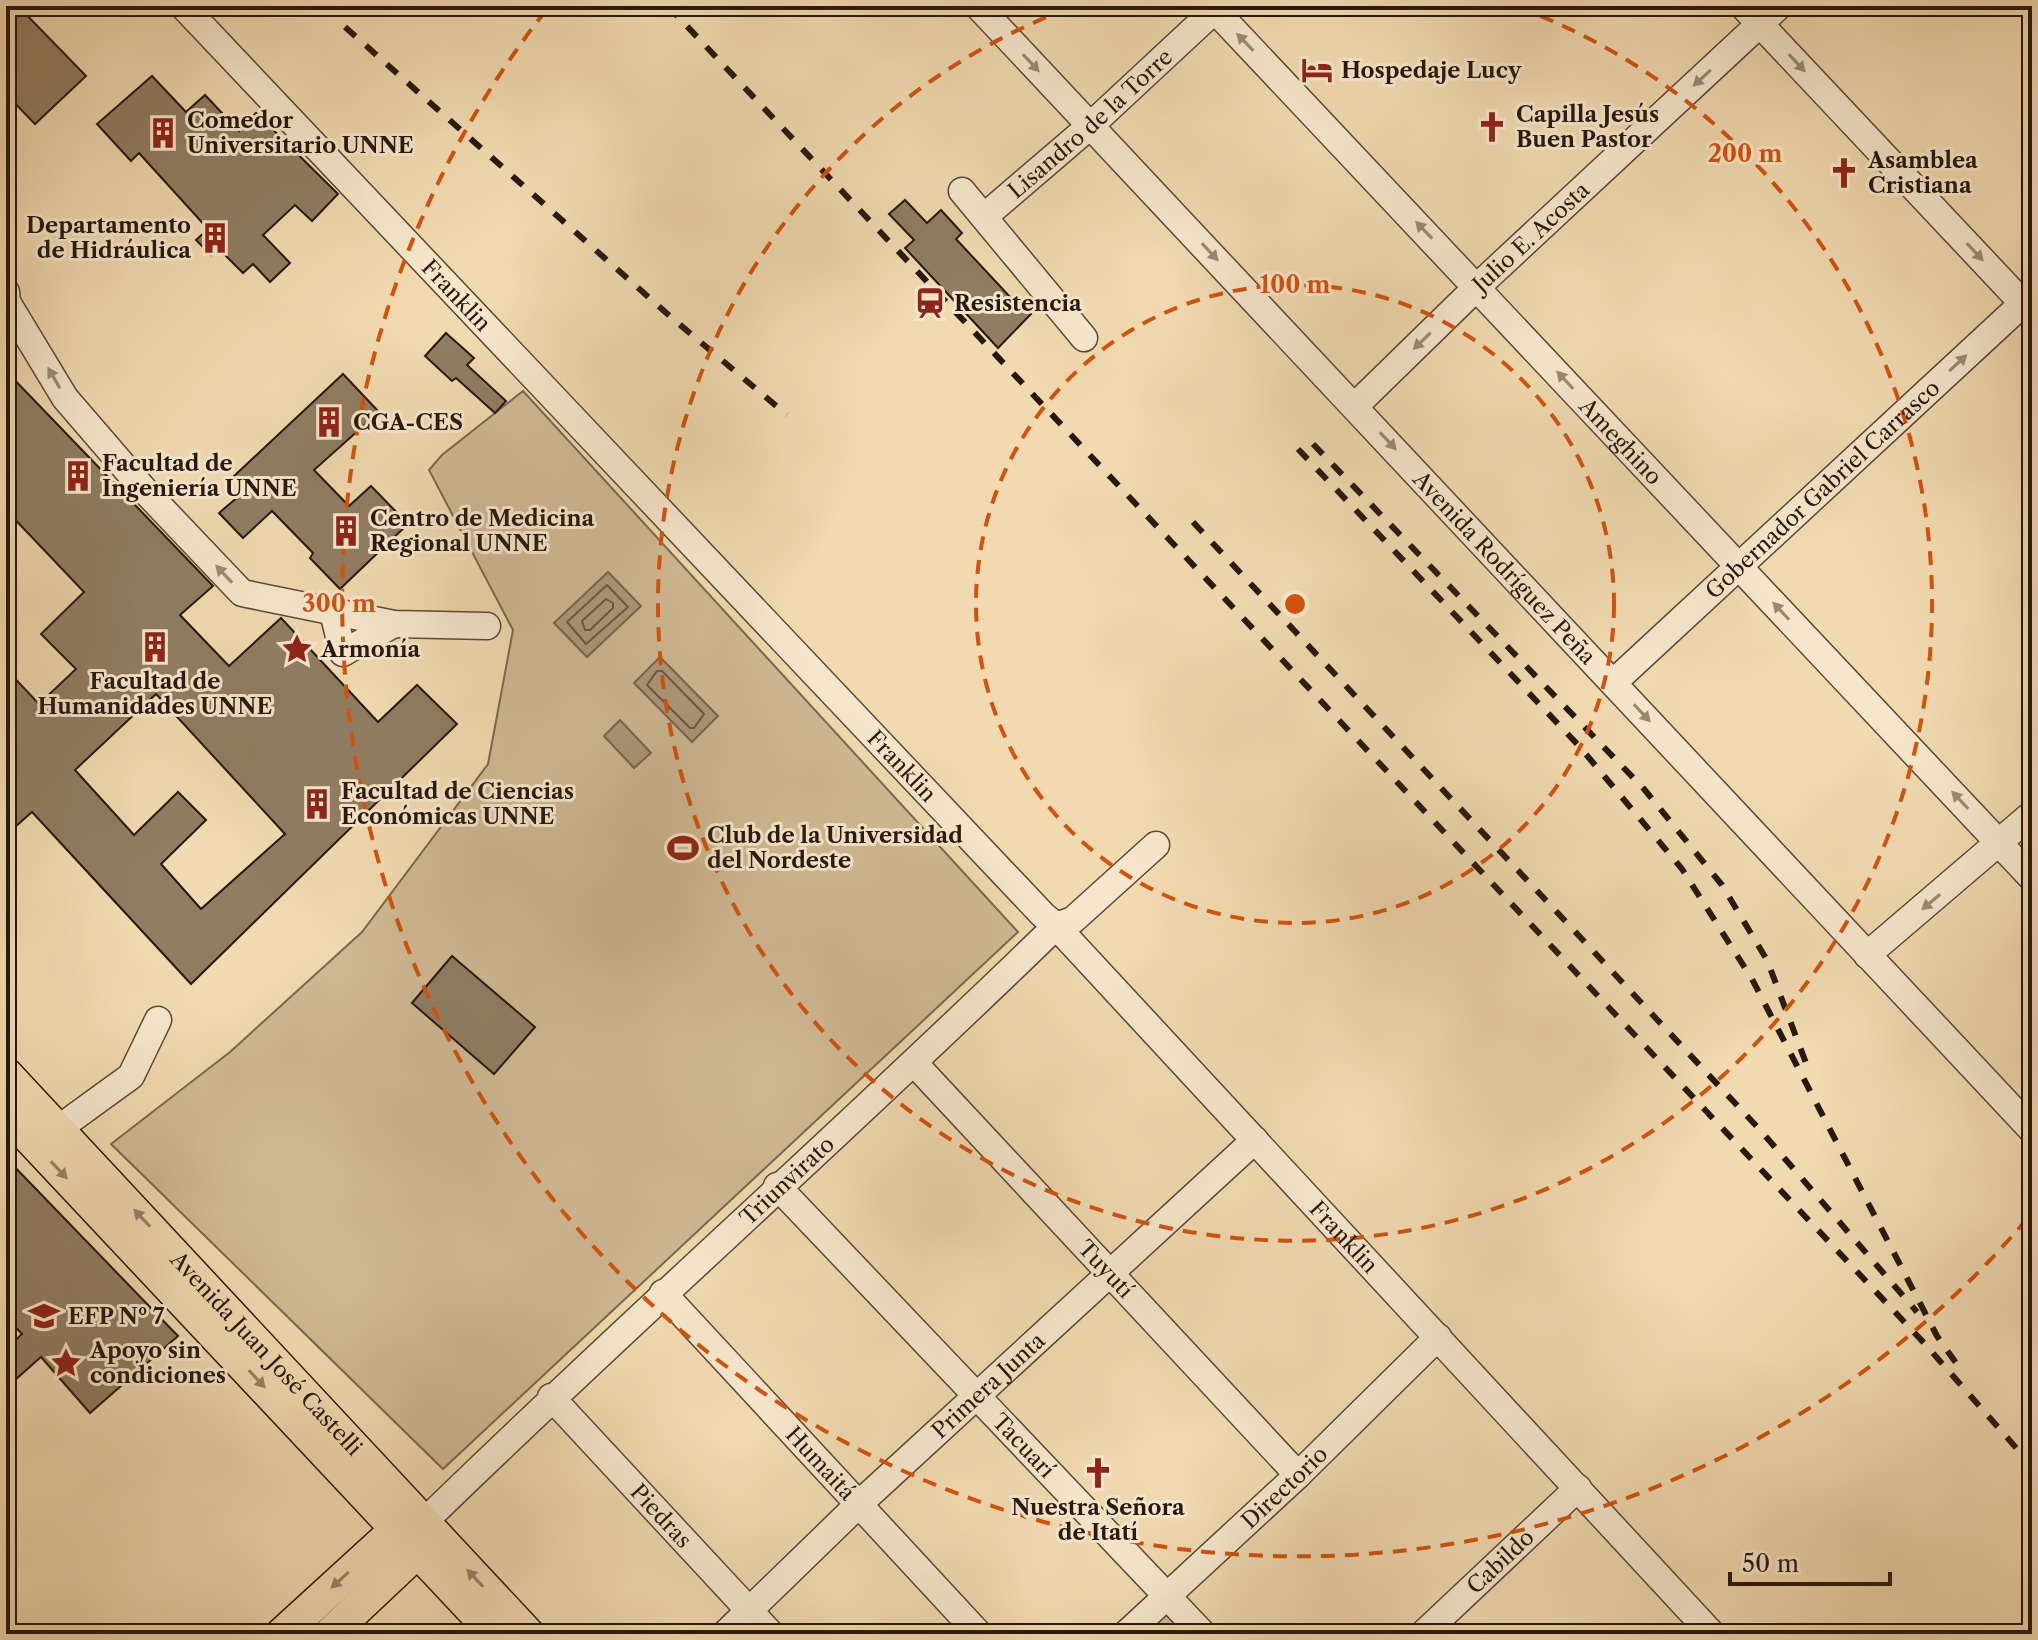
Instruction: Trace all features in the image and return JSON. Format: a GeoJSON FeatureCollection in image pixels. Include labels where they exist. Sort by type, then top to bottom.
{"type":"FeatureCollection","features":[{"type":"Feature","properties":{"kind":"main road","name":"Avenida Juan José Castelli"},"geometry":{"type":"LineString","coordinates":[[6,1074],[58,1129],[413,1534],[495,1634]]}},
{"type":"Feature","properties":{"kind":"main road","name":"Avenida Juan José Castelli"},"geometry":{"type":"LineString","coordinates":[[6,1113],[413,1534],[528,1634]]}},
{"type":"Feature","properties":{"kind":"main road"},"geometry":{"type":"LineString","coordinates":[[282,1634],[413,1534]]}},
{"type":"Feature","properties":{"kind":"main road"},"geometry":{"type":"LineString","coordinates":[[330,1634],[413,1534]]}},
{"type":"Feature","properties":{"kind":"street","name":"Franklin"},"geometry":{"type":"LineString","coordinates":[[183,6],[1056,926],[1712,1634]]}},
{"type":"Feature","properties":{"kind":"street","name":"Avenida Rodríguez Peña"},"geometry":{"type":"LineString","coordinates":[[978,6],[2032,1130]]}},
{"type":"Feature","properties":{"kind":"street","name":"Lisandro de la Torre"},"geometry":{"type":"LineString","coordinates":[[985,216],[1090,126],[1215,7]]}},
{"type":"Feature","properties":{"kind":"street","name":"Ameghino"},"geometry":{"type":"LineString","coordinates":[[1215,7],[2032,878]]}},
{"type":"Feature","properties":{"kind":"street","name":"Julio E. Acosta"},"geometry":{"type":"LineString","coordinates":[[1355,406],[1761,12]]}},
{"type":"Feature","properties":{"kind":"street"},"geometry":{"type":"LineString","coordinates":[[1761,12],[2029,304]]}},
{"type":"Feature","properties":{"kind":"street"},"geometry":{"type":"LineString","coordinates":[[962,191],[1084,338]]}},
{"type":"Feature","properties":{"kind":"street"},"geometry":{"type":"LineString","coordinates":[[6,292],[7,302],[65,398],[146,492],[242,593],[394,624],[487,626]]}},
{"type":"Feature","properties":{"kind":"street","name":"Gobernador Gabriel Carrasco"},"geometry":{"type":"LineString","coordinates":[[1614,682],[1738,565],[2029,304]]}},
{"type":"Feature","properties":{"kind":"street"},"geometry":{"type":"LineString","coordinates":[[333,612],[343,653],[394,624]]}},
{"type":"Feature","properties":{"kind":"street"},"geometry":{"type":"LineString","coordinates":[[1867,955],[2001,844],[2032,814]]}},
{"type":"Feature","properties":{"kind":"street","name":"Triunvirato"},"geometry":{"type":"LineString","coordinates":[[413,1534],[551,1397],[777,1186],[915,1064],[1056,926],[1073,920],[1156,845]]}},
{"type":"Feature","properties":{"kind":"street"},"geometry":{"type":"LineString","coordinates":[[58,1129],[131,1076],[158,1020]]}},
{"type":"Feature","properties":{"kind":"street","name":"Tuyutí"},"geometry":{"type":"LineString","coordinates":[[915,1064],[1298,1475]]}},
{"type":"Feature","properties":{"kind":"street","name":"Primera Junta"},"geometry":{"type":"LineString","coordinates":[[725,1634],[859,1504],[1255,1140]]}},
{"type":"Feature","properties":{"kind":"street","name":"Tacuarí"},"geometry":{"type":"LineString","coordinates":[[777,1186],[1203,1634]]}},
{"type":"Feature","properties":{"kind":"street","name":"Humaitá"},"geometry":{"type":"LineString","coordinates":[[663,1293],[979,1634]]}},
{"type":"Feature","properties":{"kind":"street","name":"Directorio"},"geometry":{"type":"LineString","coordinates":[[1126,1634],[1298,1475],[1438,1337]]}},
{"type":"Feature","properties":{"kind":"street","name":"Piedras"},"geometry":{"type":"LineString","coordinates":[[551,1397],[771,1634]]}},
{"type":"Feature","properties":{"kind":"street","name":"Cabildo"},"geometry":{"type":"LineString","coordinates":[[1423,1634],[1578,1488]]}},
{"type":"Feature","properties":{"kind":"shaded area","name":"Club de la Universidad del Nordeste"},"geometry":{"type":"Polygon","coordinates":[[[523,391],[1018,932],[443,1469],[111,1144],[230,1052],[362,932],[488,764],[513,630],[429,470],[442,455],[523,391]]]}},
{"type":"Feature","properties":{"kind":"shaded area"},"geometry":{"type":"Polygon","coordinates":[[[1165,1612],[1186,1634],[1142,1634],[1165,1612]]]}},
{"type":"Feature","properties":{"kind":"water"},"geometry":{"type":"Polygon","coordinates":[[[608,572],[641,606],[587,657],[554,623],[608,572]]]}},
{"type":"Feature","properties":{"kind":"water"},"geometry":{"type":"Polygon","coordinates":[[[660,657],[718,716],[692,742],[634,683],[660,657]]]}},
{"type":"Feature","properties":{"kind":"water"},"geometry":{"type":"Polygon","coordinates":[[[620,720],[651,753],[634,768],[604,736],[620,720]]]}},
{"type":"Feature","properties":{"kind":"building"},"geometry":{"type":"Polygon","coordinates":[[[6,6],[18,6],[86,76],[35,124],[6,94],[6,6]]]}},
{"type":"Feature","properties":{"kind":"building"},"geometry":{"type":"Polygon","coordinates":[[[152,76],[186,112],[205,95],[239,131],[256,113],[338,194],[312,221],[295,205],[263,235],[290,263],[270,282],[253,264],[243,273],[218,248],[211,255],[196,240],[208,229],[139,153],[131,161],[97,124],[152,76]]]}},
{"type":"Feature","properties":{"kind":"building"},"geometry":{"type":"Polygon","coordinates":[[[905,200],[927,223],[941,210],[962,233],[956,239],[1011,298],[1014,296],[1031,314],[998,348],[905,248],[914,240],[889,214],[905,200]]]}},
{"type":"Feature","properties":{"kind":"building"},"geometry":{"type":"Polygon","coordinates":[[[446,333],[474,358],[467,365],[506,401],[495,413],[456,378],[452,381],[425,356],[446,333]]]}},
{"type":"Feature","properties":{"kind":"building"},"geometry":{"type":"Polygon","coordinates":[[[6,371],[213,586],[180,615],[229,666],[281,618],[378,722],[417,685],[457,724],[191,984],[32,812],[6,835],[6,669],[39,704],[76,669],[41,634],[84,592],[6,510],[6,371]],[[156,694],[75,770],[134,835],[178,792],[206,820],[161,864],[201,909],[285,834],[156,694]]]}},
{"type":"Feature","properties":{"kind":"building"},"geometry":{"type":"Polygon","coordinates":[[[343,374],[379,412],[314,470],[349,506],[371,486],[408,524],[340,589],[310,558],[313,553],[272,511],[243,538],[219,513],[246,490],[233,477],[343,374]]]}},
{"type":"Feature","properties":{"kind":"building"},"geometry":{"type":"Polygon","coordinates":[[[452,956],[535,1027],[494,1074],[412,1003],[452,956]]]}},
{"type":"Feature","properties":{"kind":"building","name":"EFP Nº 7"},"geometry":{"type":"Polygon","coordinates":[[[6,1158],[178,1336],[90,1413],[41,1357],[6,1388],[6,1349],[22,1334],[6,1317],[6,1158]]]}},
{"type":"Feature","properties":{"kind":"railway"},"geometry":{"type":"LineString","coordinates":[[668,6],[1925,1344],[2032,1466]]}},
{"type":"Feature","properties":{"kind":"railway"},"geometry":{"type":"LineString","coordinates":[[345,27],[672,318],[787,415]]}},
{"type":"Feature","properties":{"kind":"railway"},"geometry":{"type":"LineString","coordinates":[[1313,444],[1644,789],[1722,885],[1767,960],[1806,1063]]}},
{"type":"Feature","properties":{"kind":"railway"},"geometry":{"type":"LineString","coordinates":[[1298,449],[1579,746],[1682,869],[1752,979],[1937,1336],[1961,1370]]}},
{"type":"Feature","properties":{"kind":"railway"},"geometry":{"type":"LineString","coordinates":[[1193,522],[1761,1131],[1917,1312]]}},
{"type":"Feature","properties":{"kind":"place","name":"Hospedaje Lucy"},"geometry":{"type":"Point","coordinates":[1317,70]}},
{"type":"Feature","properties":{"kind":"place","name":"Capilla Jesús Buen Pastor"},"geometry":{"type":"Point","coordinates":[1492,127]}},
{"type":"Feature","properties":{"kind":"place","name":"Comedor Universitario UNNE"},"geometry":{"type":"Point","coordinates":[163,133]}},
{"type":"Feature","properties":{"kind":"place","name":"Asamblea Cristiana"},"geometry":{"type":"Point","coordinates":[1844,173]}},
{"type":"Feature","properties":{"kind":"place","name":"Departamento de Hidráulica"},"geometry":{"type":"Point","coordinates":[215,238]}},
{"type":"Feature","properties":{"kind":"place","name":"Resistencia"},"geometry":{"type":"Point","coordinates":[930,303]}},
{"type":"Feature","properties":{"kind":"place","name":"CGA-CES"},"geometry":{"type":"Point","coordinates":[329,422]}},
{"type":"Feature","properties":{"kind":"place","name":"Facultad de Ingeniería UNNE"},"geometry":{"type":"Point","coordinates":[78,476]}},
{"type":"Feature","properties":{"kind":"place","name":"Centro de Medicina Regional UNNE"},"geometry":{"type":"Point","coordinates":[346,531]}},
{"type":"Feature","properties":{"kind":"place","name":"Facultad de Humanidades UNNE"},"geometry":{"type":"Point","coordinates":[155,647]}},
{"type":"Feature","properties":{"kind":"place","name":"Armonía"},"geometry":{"type":"Point","coordinates":[297,649]}},
{"type":"Feature","properties":{"kind":"place","name":"Facultad de Ciencias Económicas UNNE"},"geometry":{"type":"Point","coordinates":[317,804]}},
{"type":"Feature","properties":{"kind":"place","name":"Club de la Universidad del Nordeste"},"geometry":{"type":"Point","coordinates":[683,848]}},
{"type":"Feature","properties":{"kind":"place","name":"EFP Nº 7"},"geometry":{"type":"Point","coordinates":[44,1316]}},
{"type":"Feature","properties":{"kind":"place","name":"Apoyo sin condiciones"},"geometry":{"type":"Point","coordinates":[66,1363]}},
{"type":"Feature","properties":{"kind":"place","name":"Nuestra Señora de Itatí"},"geometry":{"type":"Point","coordinates":[1098,1473]}}]}
